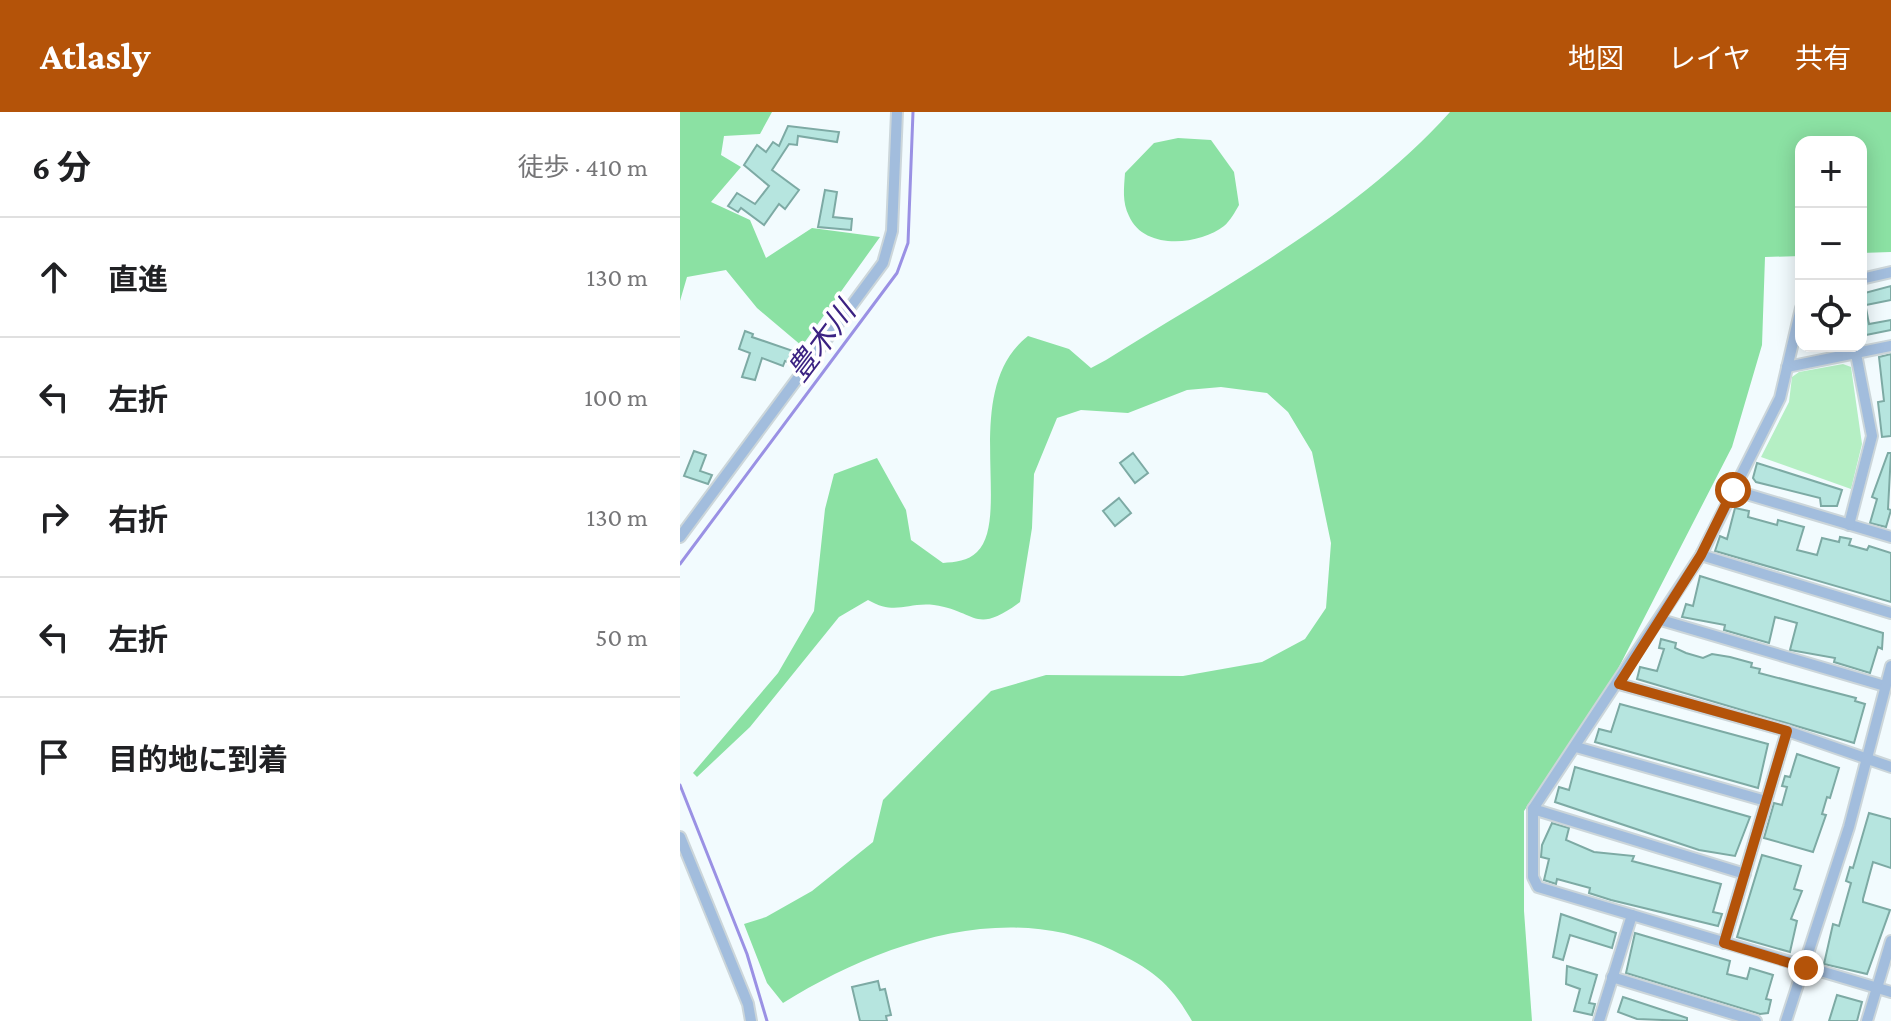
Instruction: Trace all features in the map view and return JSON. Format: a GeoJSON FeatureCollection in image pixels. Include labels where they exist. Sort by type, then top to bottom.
{"type":"FeatureCollection","features":[{"type":"Feature","properties":{"kind":"street"},"geometry":{"type":"LineString","coordinates":[[680,537],[883,263],[892,231],[897,112]]}},
{"type":"Feature","properties":{"kind":"street"},"geometry":{"type":"LineString","coordinates":[[1867,278],[1891,272]]}},
{"type":"Feature","properties":{"kind":"street"},"geometry":{"type":"LineString","coordinates":[[1795,333],[1780,398],[1701,555],[1619,684],[1533,809],[1533,877],[1538,887],[1891,992]]}},
{"type":"Feature","properties":{"kind":"street"},"geometry":{"type":"LineString","coordinates":[[1787,367],[1891,346]]}},
{"type":"Feature","properties":{"kind":"street"},"geometry":{"type":"LineString","coordinates":[[1849,525],[1872,436],[1856,354]]}},
{"type":"Feature","properties":{"kind":"street"},"geometry":{"type":"LineString","coordinates":[[1733,490],[1891,537]]}},
{"type":"Feature","properties":{"kind":"street"},"geometry":{"type":"LineString","coordinates":[[1701,555],[1891,613]]}},
{"type":"Feature","properties":{"kind":"street"},"geometry":{"type":"LineString","coordinates":[[1661,620],[1885,686]]}},
{"type":"Feature","properties":{"kind":"street"},"geometry":{"type":"LineString","coordinates":[[1786,1021],[1806,968],[1849,827],[1891,666]]}},
{"type":"Feature","properties":{"kind":"street"},"geometry":{"type":"LineString","coordinates":[[1619,684],[1787,731],[1891,767]]}},
{"type":"Feature","properties":{"kind":"street"},"geometry":{"type":"LineString","coordinates":[[1724,943],[1787,731]]}},
{"type":"Feature","properties":{"kind":"street"},"geometry":{"type":"LineString","coordinates":[[1576,747],[1766,801]]}},
{"type":"Feature","properties":{"kind":"street"},"geometry":{"type":"LineString","coordinates":[[1533,809],[1745,874]]}},
{"type":"Feature","properties":{"kind":"street"},"geometry":{"type":"LineString","coordinates":[[680,837],[748,1004],[751,1021]]}},
{"type":"Feature","properties":{"kind":"street"},"geometry":{"type":"LineString","coordinates":[[1599,1021],[1632,915]]}},
{"type":"Feature","properties":{"kind":"street"},"geometry":{"type":"LineString","coordinates":[[1867,1021],[1891,941]]}},
{"type":"Feature","properties":{"kind":"street"},"geometry":{"type":"LineString","coordinates":[[1612,977],[1756,1021]]}},
{"type":"Feature","properties":{"kind":"green space"},"geometry":{"type":"Polygon","coordinates":[[[680,112],[772,112],[760,134],[724,136],[721,155],[741,167],[711,202],[750,220],[766,258],[812,228],[880,237],[802,346],[757,308],[726,270],[687,277],[680,301],[680,112]]]}},
{"type":"Feature","properties":{"kind":"green space"},"geometry":{"type":"Polygon","coordinates":[[[1450,112],[1891,112],[1891,252],[1867,253],[1867,136],[1795,136],[1795,256],[1765,257],[1762,345],[1732,447],[1602,700],[1524,811],[1524,911],[1532,1021],[1192,1021],[1167,986],[1138,964],[1112,950],[1071,935],[1029,928],[986,929],[943,935],[900,947],[859,963],[783,1003],[767,983],[744,924],[766,917],[812,891],[873,842],[883,800],[991,691],[1046,675],[1183,676],[1262,662],[1305,639],[1326,608],[1331,543],[1312,452],[1288,412],[1267,393],[1221,387],[1187,390],[1128,413],[1081,410],[1057,418],[1034,474],[1032,528],[1020,602],[993,618],[984,619],[934,605],[894,608],[868,600],[839,617],[750,727],[697,777],[693,773],[778,673],[814,611],[825,509],[834,474],[877,458],[906,510],[911,540],[943,563],[970,557],[977,552],[987,535],[991,419],[996,388],[1007,359],[1028,336],[1069,349],[1091,368],[1287,247],[1331,217],[1413,150],[1450,112]]]}},
{"type":"Feature","properties":{"kind":"green space"},"geometry":{"type":"Polygon","coordinates":[[[1178,138],[1211,140],[1234,172],[1239,205],[1226,224],[1214,232],[1187,240],[1159,240],[1136,227],[1129,216],[1124,195],[1125,173],[1154,143],[1178,138]]]}},
{"type":"Feature","properties":{"kind":"green space"},"geometry":{"type":"Polygon","coordinates":[[[1843,364],[1851,367],[1862,444],[1851,489],[1761,457],[1789,402],[1792,377],[1799,372],[1843,364]]]}},
{"type":"Feature","properties":{"kind":"building"},"geometry":{"type":"Polygon","coordinates":[[[788,126],[839,132],[837,142],[798,136],[797,145],[789,144],[772,170],[799,190],[785,209],[779,204],[764,225],[741,208],[738,212],[728,206],[737,193],[755,204],[769,186],[744,165],[757,145],[766,152],[773,142],[779,146],[788,126]]]}},
{"type":"Feature","properties":{"kind":"building"},"geometry":{"type":"Polygon","coordinates":[[[825,190],[837,192],[833,217],[852,219],[851,230],[818,227],[825,190]]]}},
{"type":"Feature","properties":{"kind":"building"},"geometry":{"type":"Polygon","coordinates":[[[1891,286],[1891,300],[1867,305],[1867,292],[1891,286]]]}},
{"type":"Feature","properties":{"kind":"building"},"geometry":{"type":"Polygon","coordinates":[[[1867,313],[1869,324],[1891,320],[1891,330],[1867,335],[1867,313]]]}},
{"type":"Feature","properties":{"kind":"building"},"geometry":{"type":"Polygon","coordinates":[[[745,331],[753,334],[752,337],[796,352],[792,363],[785,361],[783,366],[762,358],[755,380],[742,377],[750,353],[739,349],[745,331]]]}},
{"type":"Feature","properties":{"kind":"building"},"geometry":{"type":"Polygon","coordinates":[[[1891,354],[1891,436],[1882,437],[1878,402],[1884,401],[1879,357],[1891,354]]]}},
{"type":"Feature","properties":{"kind":"building"},"geometry":{"type":"Polygon","coordinates":[[[694,451],[706,455],[700,471],[712,475],[708,484],[684,476],[694,451]]]}},
{"type":"Feature","properties":{"kind":"building"},"geometry":{"type":"Polygon","coordinates":[[[1133,453],[1148,473],[1135,483],[1120,463],[1133,453]]]}},
{"type":"Feature","properties":{"kind":"building"},"geometry":{"type":"Polygon","coordinates":[[[1888,453],[1891,453],[1888,509],[1891,510],[1886,527],[1870,523],[1877,499],[1872,497],[1888,453]]]}},
{"type":"Feature","properties":{"kind":"building"},"geometry":{"type":"Polygon","coordinates":[[[1757,463],[1842,490],[1837,506],[1821,506],[1820,498],[1756,482],[1753,478],[1757,463]]]}},
{"type":"Feature","properties":{"kind":"building"},"geometry":{"type":"Polygon","coordinates":[[[1119,498],[1131,513],[1115,526],[1103,511],[1119,498]]]}},
{"type":"Feature","properties":{"kind":"building"},"geometry":{"type":"Polygon","coordinates":[[[1735,508],[1749,511],[1748,517],[1777,525],[1778,520],[1804,527],[1797,550],[1817,555],[1822,538],[1839,542],[1840,537],[1851,539],[1849,545],[1867,550],[1869,546],[1891,553],[1891,602],[1715,551],[1720,536],[1727,539],[1735,508]]]}},
{"type":"Feature","properties":{"kind":"building"},"geometry":{"type":"Polygon","coordinates":[[[1700,576],[1883,633],[1882,649],[1878,647],[1870,673],[1834,662],[1835,658],[1790,650],[1797,623],[1775,617],[1769,643],[1724,630],[1725,625],[1682,617],[1686,604],[1693,606],[1700,576]]]}},
{"type":"Feature","properties":{"kind":"building"},"geometry":{"type":"Polygon","coordinates":[[[1661,639],[1676,643],[1675,648],[1686,653],[1703,658],[1712,654],[1730,657],[1752,663],[1751,667],[1760,669],[1759,673],[1856,698],[1855,701],[1865,704],[1854,743],[1637,679],[1640,667],[1657,671],[1664,649],[1659,648],[1661,639]]]}},
{"type":"Feature","properties":{"kind":"building"},"geometry":{"type":"Polygon","coordinates":[[[1620,704],[1768,744],[1758,788],[1595,742],[1599,729],[1611,732],[1620,704]]]}},
{"type":"Feature","properties":{"kind":"building"},"geometry":{"type":"Polygon","coordinates":[[[1797,754],[1839,768],[1830,798],[1827,797],[1822,814],[1826,815],[1813,852],[1764,838],[1774,803],[1782,805],[1787,787],[1782,786],[1785,776],[1790,777],[1797,754]]]}},
{"type":"Feature","properties":{"kind":"building"},"geometry":{"type":"Polygon","coordinates":[[[1575,767],[1750,817],[1735,856],[1699,850],[1555,802],[1559,787],[1569,790],[1575,767]]]}},
{"type":"Feature","properties":{"kind":"building"},"geometry":{"type":"Polygon","coordinates":[[[1869,813],[1891,819],[1891,868],[1873,862],[1863,899],[1863,902],[1890,910],[1867,974],[1824,964],[1833,924],[1839,926],[1851,883],[1846,881],[1850,867],[1853,868],[1869,813]]]}},
{"type":"Feature","properties":{"kind":"building"},"geometry":{"type":"Polygon","coordinates":[[[1552,823],[1569,828],[1566,840],[1594,852],[1634,856],[1632,861],[1721,884],[1713,912],[1722,914],[1718,926],[1611,900],[1589,893],[1590,888],[1557,879],[1556,884],[1544,880],[1549,859],[1541,857],[1542,845],[1552,823]]]}},
{"type":"Feature","properties":{"kind":"building"},"geometry":{"type":"Polygon","coordinates":[[[1762,855],[1801,866],[1794,889],[1802,891],[1791,919],[1797,921],[1790,952],[1737,937],[1762,855]]]}},
{"type":"Feature","properties":{"kind":"building"},"geometry":{"type":"Polygon","coordinates":[[[1561,914],[1616,933],[1612,948],[1570,935],[1563,960],[1553,957],[1561,914]]]}},
{"type":"Feature","properties":{"kind":"building"},"geometry":{"type":"Polygon","coordinates":[[[1635,933],[1730,961],[1727,974],[1747,979],[1750,968],[1773,975],[1766,999],[1771,1000],[1768,1013],[1760,1014],[1626,973],[1635,933]]]}},
{"type":"Feature","properties":{"kind":"building"},"geometry":{"type":"Polygon","coordinates":[[[1567,966],[1597,975],[1589,1003],[1595,1004],[1592,1015],[1574,1011],[1580,989],[1566,984],[1567,966]]]}},
{"type":"Feature","properties":{"kind":"building"},"geometry":{"type":"Polygon","coordinates":[[[878,981],[880,990],[885,989],[891,1015],[886,1016],[887,1021],[860,1021],[852,987],[878,981]]]}},
{"type":"Feature","properties":{"kind":"building"},"geometry":{"type":"Polygon","coordinates":[[[1837,995],[1862,1002],[1857,1021],[1829,1021],[1837,995]]]}},
{"type":"Feature","properties":{"kind":"building"},"geometry":{"type":"Polygon","coordinates":[[[1623,997],[1687,1018],[1687,1021],[1637,1019],[1618,1012],[1623,997]]]}},
{"type":"Feature","properties":{"kind":"waterway","name":"豊木川"},"geometry":{"type":"LineString","coordinates":[[680,564],[897,273],[908,243],[913,112]]}},
{"type":"Feature","properties":{"kind":"waterway","name":"豊木川"},"geometry":{"type":"LineString","coordinates":[[680,785],[747,954],[767,1021]]}},
{"type":"Feature","properties":{"kind":"route"},"geometry":{"type":"LineString","coordinates":[[1733,490],[1701,555],[1619,684],[1787,731],[1724,943],[1806,968]]}}]}
